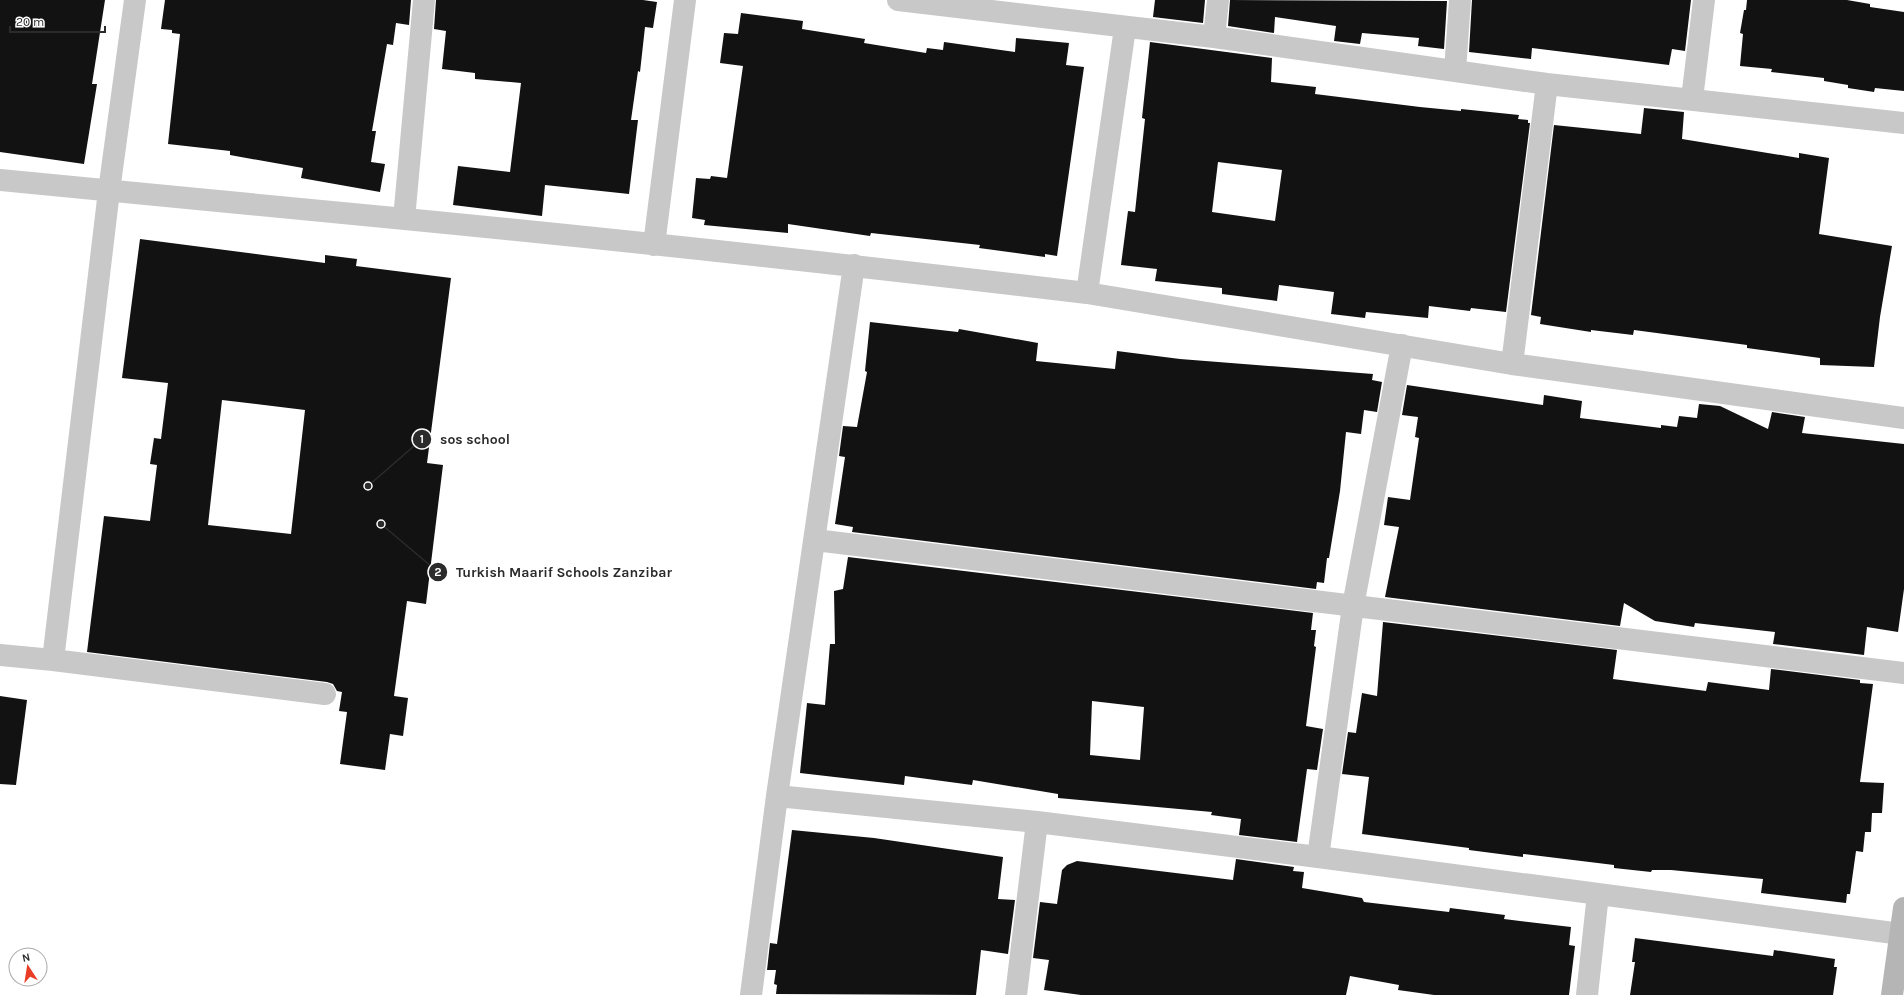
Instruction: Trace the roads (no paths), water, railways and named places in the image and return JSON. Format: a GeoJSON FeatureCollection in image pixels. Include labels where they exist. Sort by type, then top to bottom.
{"type":"FeatureCollection","features":[{"type":"Feature","properties":{"kind":"street"},"geometry":{"type":"LineString","coordinates":[[53,660],[109,191],[135,0]]}},
{"type":"Feature","properties":{"kind":"street"},"geometry":{"type":"LineString","coordinates":[[404,219],[424,0]]}},
{"type":"Feature","properties":{"kind":"street"},"geometry":{"type":"LineString","coordinates":[[654,246],[685,0]]}},
{"type":"Feature","properties":{"kind":"street"},"geometry":{"type":"LineString","coordinates":[[898,0],[954,3],[1125,28],[1214,37],[1546,84],[1692,99],[1904,124]]}},
{"type":"Feature","properties":{"kind":"street"},"geometry":{"type":"LineString","coordinates":[[1214,37],[1218,0]]}},
{"type":"Feature","properties":{"kind":"street"},"geometry":{"type":"LineString","coordinates":[[1455,71],[1460,0]]}},
{"type":"Feature","properties":{"kind":"street"},"geometry":{"type":"LineString","coordinates":[[1692,99],[1704,0]]}},
{"type":"Feature","properties":{"kind":"street"},"geometry":{"type":"LineString","coordinates":[[1087,294],[1125,28]]}},
{"type":"Feature","properties":{"kind":"street"},"geometry":{"type":"LineString","coordinates":[[1512,364],[1546,84]]}},
{"type":"Feature","properties":{"kind":"street"},"geometry":{"type":"LineString","coordinates":[[0,180],[404,219],[854,266],[1087,294],[1512,364],[1904,418]]}},
{"type":"Feature","properties":{"kind":"street"},"geometry":{"type":"LineString","coordinates":[[751,995],[777,796],[854,266]]}},
{"type":"Feature","properties":{"kind":"street"},"geometry":{"type":"LineString","coordinates":[[1318,857],[1353,606],[1402,345]]}},
{"type":"Feature","properties":{"kind":"street"},"geometry":{"type":"LineString","coordinates":[[814,540],[1904,673]]}},
{"type":"Feature","properties":{"kind":"street"},"geometry":{"type":"LineString","coordinates":[[0,655],[53,660],[325,694]]}},
{"type":"Feature","properties":{"kind":"street"},"geometry":{"type":"LineString","coordinates":[[777,796],[1037,822],[1318,857],[1901,934]]}},
{"type":"Feature","properties":{"kind":"street"},"geometry":{"type":"LineString","coordinates":[[1016,995],[1037,822]]}},
{"type":"Feature","properties":{"kind":"street"},"geometry":{"type":"LineString","coordinates":[[1587,995],[1598,894]]}},
{"type":"Feature","properties":{"kind":"street"},"geometry":{"type":"LineString","coordinates":[[1892,995],[1904,908]]}},
{"type":"Feature","properties":{"kind":"place","name":"sos school"},"geometry":{"type":"Point","coordinates":[368,486]}},
{"type":"Feature","properties":{"kind":"place","name":"Turkish Maarif Schools Zanzibar"},"geometry":{"type":"Point","coordinates":[381,524]}}]}
